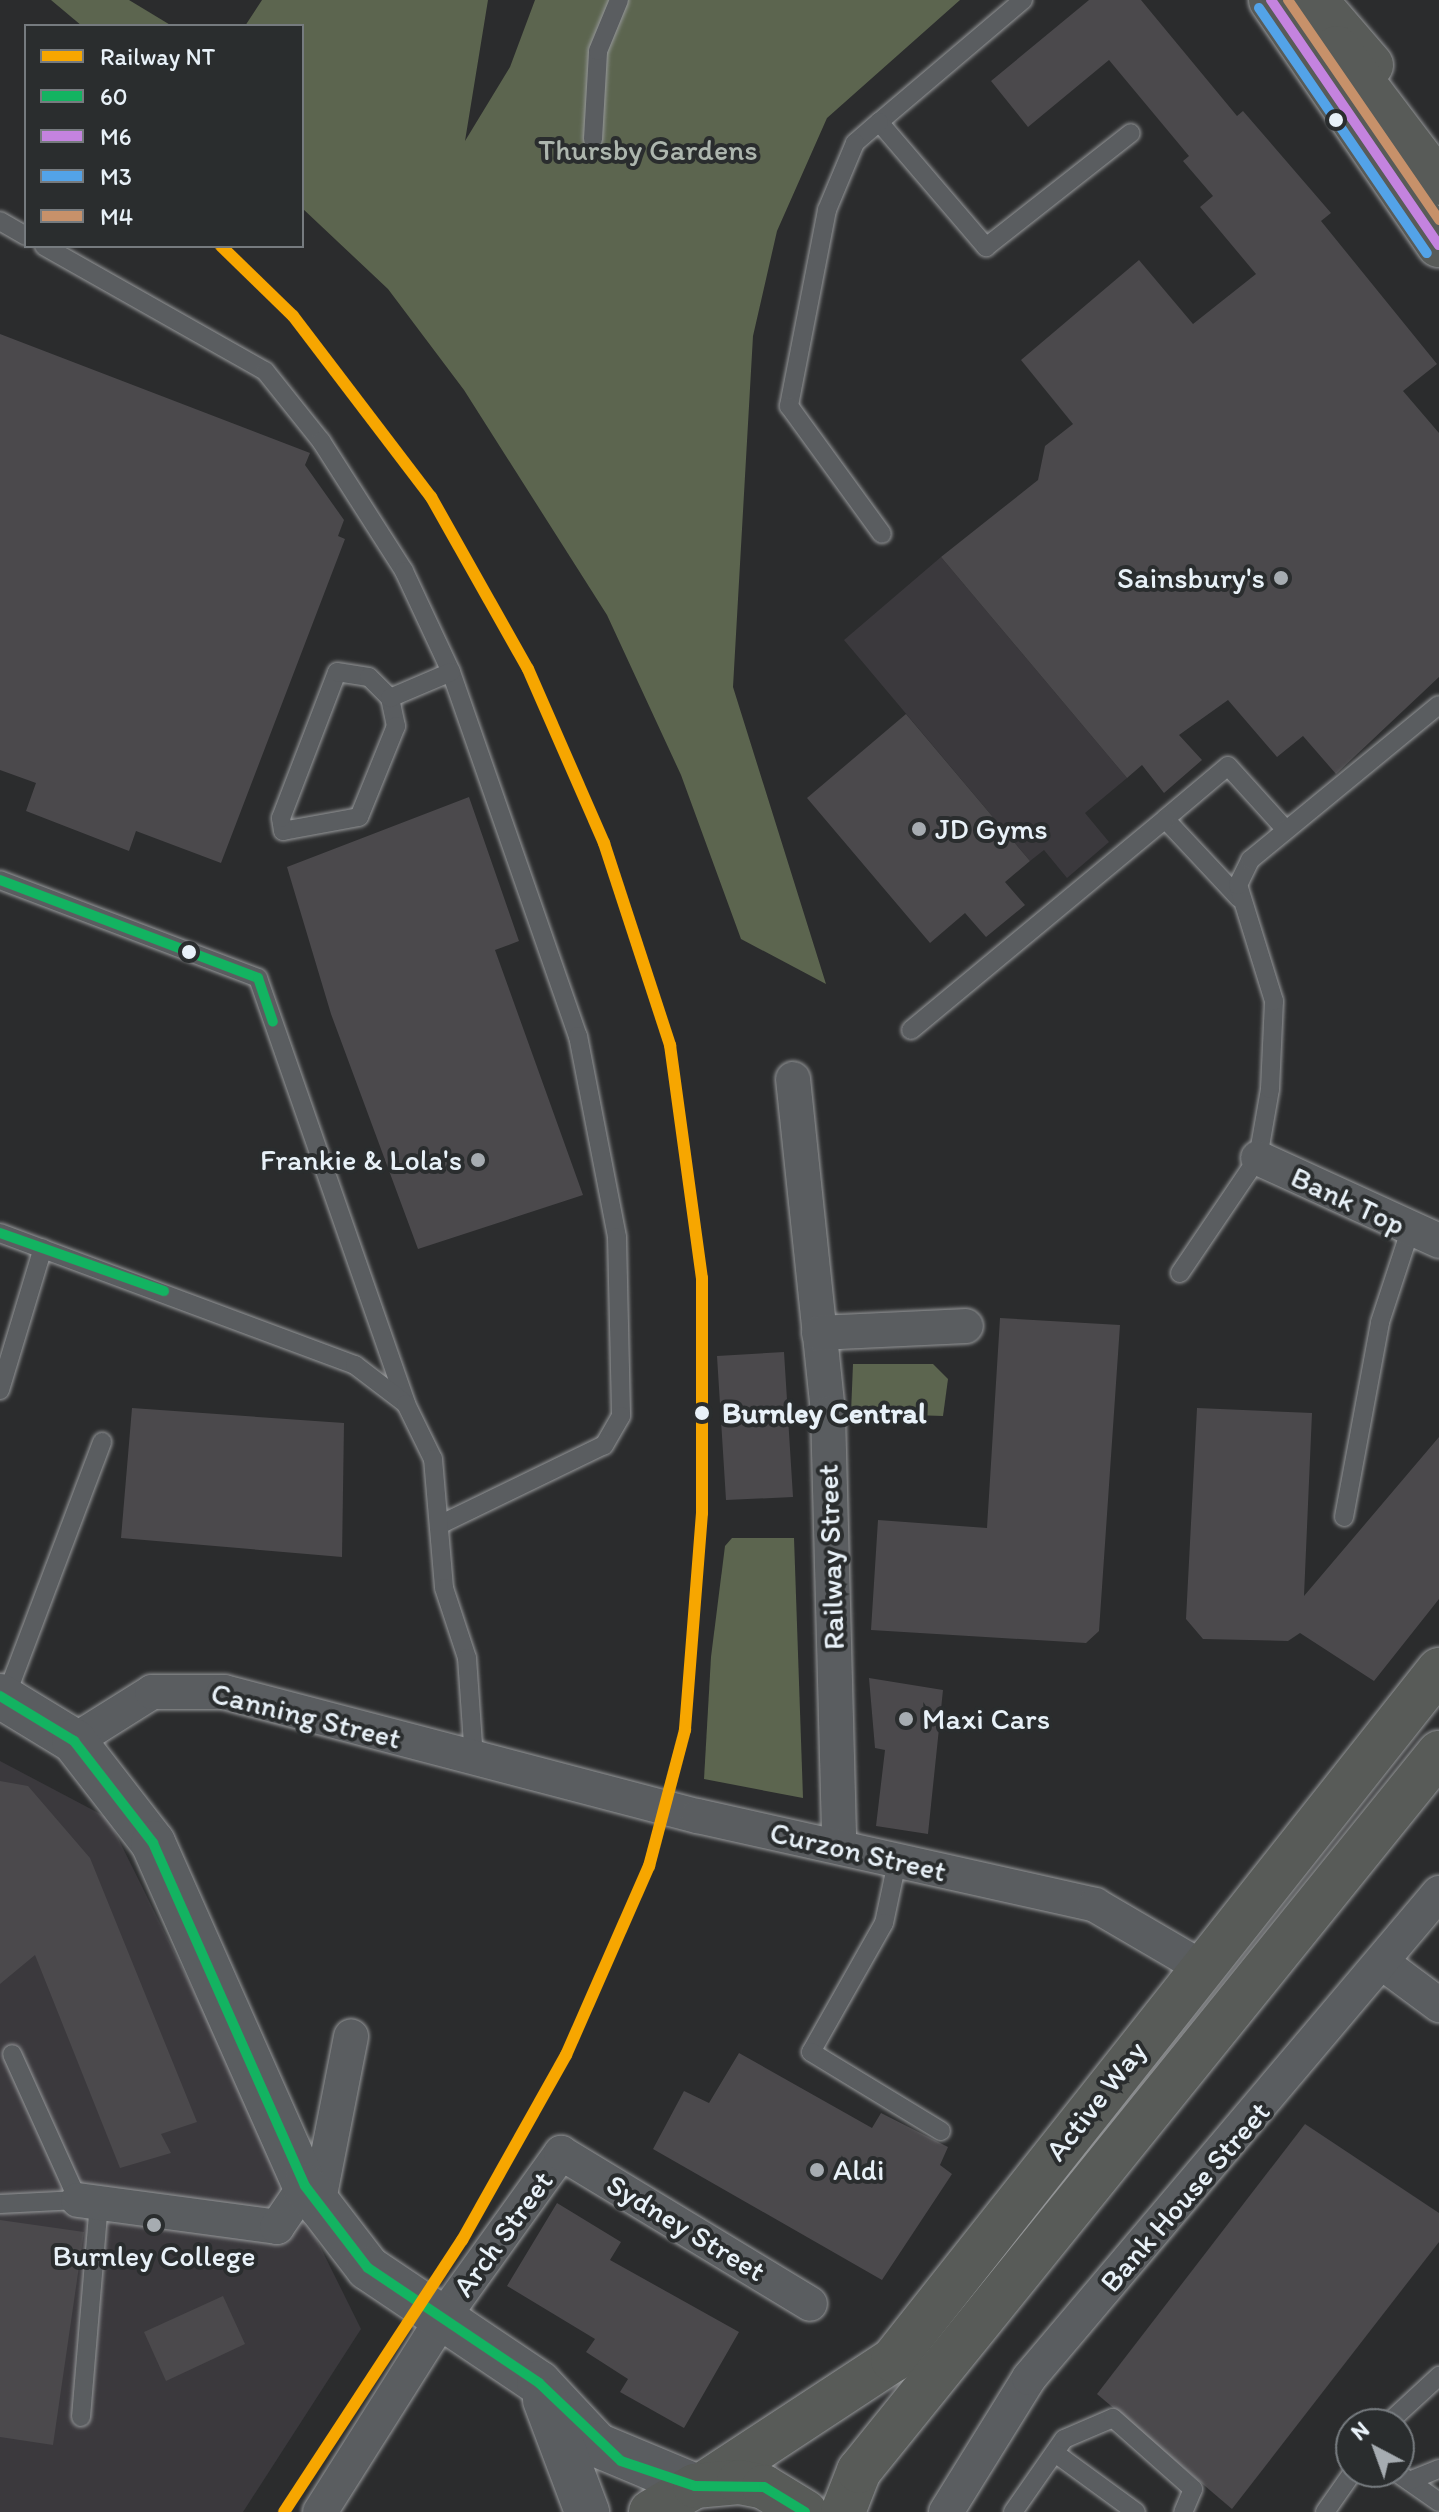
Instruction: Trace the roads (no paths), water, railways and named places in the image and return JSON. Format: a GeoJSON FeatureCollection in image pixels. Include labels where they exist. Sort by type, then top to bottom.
{"type":"FeatureCollection","features":[{"type":"Feature","properties":{"kind":"main road"},"geometry":{"type":"LineString","coordinates":[[1271,0],[1439,245]]}},
{"type":"Feature","properties":{"kind":"main road"},"geometry":{"type":"LineString","coordinates":[[1297,0],[1439,183]]}},
{"type":"Feature","properties":{"kind":"main road"},"geometry":{"type":"LineString","coordinates":[[1315,0],[1439,145]]}},
{"type":"Feature","properties":{"kind":"main road","name":"Active Way"},"geometry":{"type":"LineString","coordinates":[[651,2512],[701,2484],[893,2360],[1439,1670]]}},
{"type":"Feature","properties":{"kind":"main road"},"geometry":{"type":"LineString","coordinates":[[2,1698],[74,1741],[164,1863],[311,2198],[368,2268],[444,2316],[539,2383],[597,2445],[701,2484],[764,2487],[805,2512]]}},
{"type":"Feature","properties":{"kind":"main road","name":"Active Way"},"geometry":{"type":"LineString","coordinates":[[843,2512],[859,2471],[1439,1753]]}},
{"type":"Feature","properties":{"kind":"main road"},"geometry":{"type":"LineString","coordinates":[[539,2383],[587,2512]]}},
{"type":"Feature","properties":{"kind":"street","name":"Railway Street"},"geometry":{"type":"LineString","coordinates":[[793,1079],[819,1333],[839,1845]]}},
{"type":"Feature","properties":{"kind":"street","name":"Bank Top"},"geometry":{"type":"LineString","coordinates":[[1258,1158],[1424,1236]]}},
{"type":"Feature","properties":{"kind":"street"},"geometry":{"type":"LineString","coordinates":[[819,1333],[966,1326]]}},
{"type":"Feature","properties":{"kind":"street","name":"Canning Street"},"geometry":{"type":"LineString","coordinates":[[74,1741],[152,1692],[195,1688],[488,1761]]}},
{"type":"Feature","properties":{"kind":"street","name":"Curzon Street"},"geometry":{"type":"LineString","coordinates":[[488,1761],[839,1845],[897,1862],[1095,1905],[1201,1967]]}},
{"type":"Feature","properties":{"kind":"street","name":"Bank House Street"},"geometry":{"type":"LineString","coordinates":[[946,2512],[1029,2378],[1384,1964],[1439,1893]]}},
{"type":"Feature","properties":{"kind":"street"},"geometry":{"type":"LineString","coordinates":[[1384,1964],[1439,2005]]}},
{"type":"Feature","properties":{"kind":"street"},"geometry":{"type":"LineString","coordinates":[[88,2202],[277,2227],[311,2198],[351,2036]]}},
{"type":"Feature","properties":{"kind":"street","name":"Sydney Street"},"geometry":{"type":"LineString","coordinates":[[561,2153],[810,2304]]}},
{"type":"Feature","properties":{"kind":"street","name":"Arch Street"},"geometry":{"type":"LineString","coordinates":[[320,2512],[444,2316],[561,2153]]}},
{"type":"Feature","properties":{"kind":"lane"},"geometry":{"type":"LineString","coordinates":[[593,139],[598,51],[619,0]]}},
{"type":"Feature","properties":{"kind":"lane"},"geometry":{"type":"LineString","coordinates":[[882,534],[789,406],[827,210],[855,143],[1023,0]]}},
{"type":"Feature","properties":{"kind":"lane"},"geometry":{"type":"LineString","coordinates":[[879,122],[986,247],[1131,133]]}},
{"type":"Feature","properties":{"kind":"lane"},"geometry":{"type":"LineString","coordinates":[[0,221],[24,235]]}},
{"type":"Feature","properties":{"kind":"lane"},"geometry":{"type":"LineString","coordinates":[[48,248],[265,371],[404,571],[451,672],[578,1036],[617,1237],[621,1416],[604,1445],[439,1525]]}},
{"type":"Feature","properties":{"kind":"lane"},"geometry":{"type":"LineString","coordinates":[[346,669],[369,677],[390,698],[396,726],[359,817],[283,831],[281,818],[332,678],[346,669]]}},
{"type":"Feature","properties":{"kind":"lane"},"geometry":{"type":"LineString","coordinates":[[390,698],[451,672]]}},
{"type":"Feature","properties":{"kind":"lane"},"geometry":{"type":"LineString","coordinates":[[1239,898],[1250,860],[1439,705]]}},
{"type":"Feature","properties":{"kind":"lane"},"geometry":{"type":"LineString","coordinates":[[911,1030],[1228,766],[1286,830]]}},
{"type":"Feature","properties":{"kind":"lane"},"geometry":{"type":"LineString","coordinates":[[1165,819],[1239,898],[1274,1001],[1275,1045],[1258,1158],[1180,1273]]}},
{"type":"Feature","properties":{"kind":"lane"},"geometry":{"type":"LineString","coordinates":[[0,880],[258,978],[406,1404],[433,1459],[444,1588],[467,1658],[488,1761]]}},
{"type":"Feature","properties":{"kind":"lane"},"geometry":{"type":"LineString","coordinates":[[0,1255],[3,1234],[43,1248],[355,1365],[406,1404]]}},
{"type":"Feature","properties":{"kind":"lane"},"geometry":{"type":"LineString","coordinates":[[1344,1517],[1380,1322],[1424,1236]]}},
{"type":"Feature","properties":{"kind":"lane"},"geometry":{"type":"LineString","coordinates":[[0,1390],[43,1248]]}},
{"type":"Feature","properties":{"kind":"lane"},"geometry":{"type":"LineString","coordinates":[[2,1698],[102,1442]]}},
{"type":"Feature","properties":{"kind":"lane"},"geometry":{"type":"LineString","coordinates":[[897,1862],[884,1923],[811,2052],[941,2131]]}},
{"type":"Feature","properties":{"kind":"lane"},"geometry":{"type":"LineString","coordinates":[[12,2054],[88,2202],[81,2417]]}},
{"type":"Feature","properties":{"kind":"lane"},"geometry":{"type":"LineString","coordinates":[[0,2204],[88,2202]]}},
{"type":"Feature","properties":{"kind":"lane"},"geometry":{"type":"LineString","coordinates":[[1404,2408],[1439,2376]]}},
{"type":"Feature","properties":{"kind":"lane"},"geometry":{"type":"LineString","coordinates":[[1016,2511],[1064,2439],[1113,2418],[1193,2489],[1183,2512]]}},
{"type":"Feature","properties":{"kind":"lane"},"geometry":{"type":"LineString","coordinates":[[1055,2453],[1136,2512]]}},
{"type":"Feature","properties":{"kind":"lane"},"geometry":{"type":"LineString","coordinates":[[1415,2474],[1439,2469]]}},
{"type":"Feature","properties":{"kind":"lane"},"geometry":{"type":"LineString","coordinates":[[1415,2485],[1439,2502]]}},
{"type":"Feature","properties":{"kind":"lane"},"geometry":{"type":"LineString","coordinates":[[1325,2512],[1342,2488]]}},
{"type":"Feature","properties":{"kind":"rail line","name":"NT"},"geometry":{"type":"LineString","coordinates":[[223,248],[293,316],[431,497],[528,669],[604,843],[670,1045],[702,1278],[702,1513],[685,1730],[649,1866],[566,2055],[462,2240],[284,2512]]}},
{"type":"Feature","properties":{"kind":"place","name":"Sainsbury's"},"geometry":{"type":"Point","coordinates":[1281,578]}},
{"type":"Feature","properties":{"kind":"place","name":"JD Gyms"},"geometry":{"type":"Point","coordinates":[919,829]}},
{"type":"Feature","properties":{"kind":"place","name":"Frankie & Lola's"},"geometry":{"type":"Point","coordinates":[478,1160]}},
{"type":"Feature","properties":{"kind":"place","name":"Burnley Central"},"geometry":{"type":"Point","coordinates":[702,1413]}},
{"type":"Feature","properties":{"kind":"place","name":"Maxi Cars"},"geometry":{"type":"Point","coordinates":[906,1719]}},
{"type":"Feature","properties":{"kind":"place","name":"Aldi"},"geometry":{"type":"Point","coordinates":[817,2170]}},
{"type":"Feature","properties":{"kind":"place","name":"Burnley College"},"geometry":{"type":"Point","coordinates":[154,2225]}},
{"type":"Feature","properties":{"kind":"park label","name":"Thursby Gardens"},"geometry":{"type":"Point","coordinates":[648,150]}}]}
